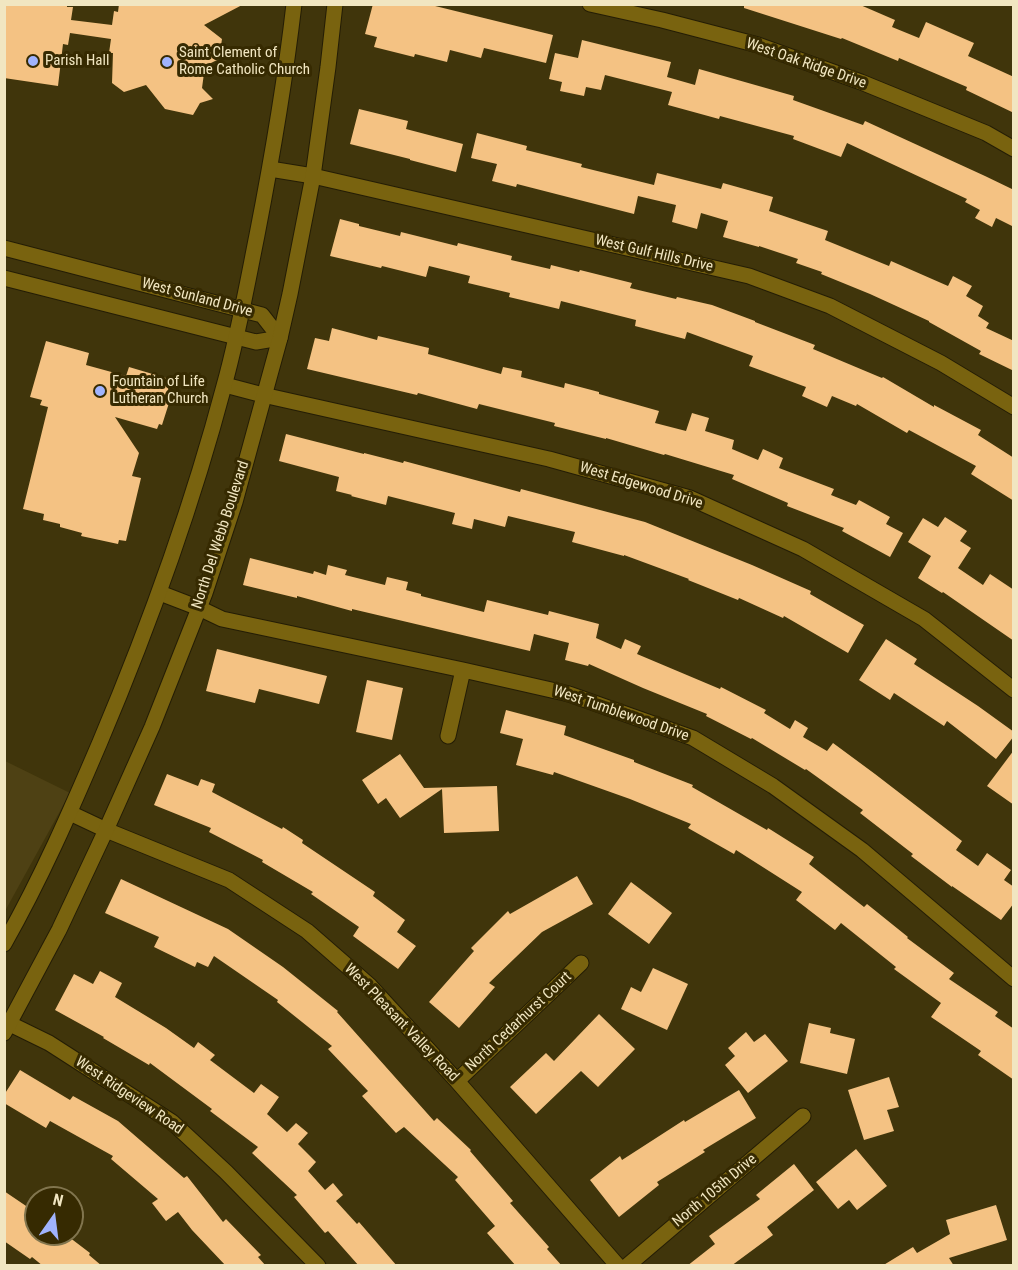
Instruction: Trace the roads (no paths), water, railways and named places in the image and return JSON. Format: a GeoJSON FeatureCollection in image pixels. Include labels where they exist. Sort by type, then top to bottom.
{"type":"FeatureCollection","features":[{"type":"Feature","properties":{"kind":"street"},"geometry":{"type":"LineString","coordinates":[[4,944],[70,813],[114,710],[160,593],[194,488],[225,385],[242,310],[270,169],[287,65],[294,4]]}},
{"type":"Feature","properties":{"kind":"street","name":"North Del Webb Boulevard"},"geometry":{"type":"LineString","coordinates":[[6,1026],[59,930],[152,726],[205,593],[235,502],[280,338],[313,176],[335,4]]}},
{"type":"Feature","properties":{"kind":"street","name":"West Oak Ridge Drive"},"geometry":{"type":"LineString","coordinates":[[590,4],[758,45],[861,82],[986,133],[1014,149]]}},
{"type":"Feature","properties":{"kind":"street","name":"West Gulf Hills Drive"},"geometry":{"type":"LineString","coordinates":[[270,169],[313,176],[749,276],[830,306],[941,363],[1014,407]]}},
{"type":"Feature","properties":{"kind":"street","name":"West Sunland Drive"},"geometry":{"type":"LineString","coordinates":[[4,248],[262,315],[280,338],[256,342],[4,278]]}},
{"type":"Feature","properties":{"kind":"street","name":"West Edgewood Drive"},"geometry":{"type":"LineString","coordinates":[[225,385],[549,459],[690,498],[803,549],[924,619],[1014,690]]}},
{"type":"Feature","properties":{"kind":"street","name":"West Tumblewood Drive"},"geometry":{"type":"LineString","coordinates":[[160,593],[222,619],[569,694],[693,738],[773,786],[862,850],[1014,979]]}},
{"type":"Feature","properties":{"kind":"street"},"geometry":{"type":"LineString","coordinates":[[448,736],[464,670]]}},
{"type":"Feature","properties":{"kind":"street","name":"West Pleasant Valley Road"},"geometry":{"type":"LineString","coordinates":[[70,813],[106,831],[229,880],[307,931],[370,986],[457,1080],[618,1266]]}},
{"type":"Feature","properties":{"kind":"street","name":"North Cedarhurst Court"},"geometry":{"type":"LineString","coordinates":[[457,1080],[581,963]]}},
{"type":"Feature","properties":{"kind":"street","name":"West Ridgeview Road"},"geometry":{"type":"LineString","coordinates":[[6,1026],[49,1043],[172,1122],[226,1172],[318,1266]]}},
{"type":"Feature","properties":{"kind":"street","name":"North 105th Drive"},"geometry":{"type":"LineString","coordinates":[[627,1266],[803,1116]]}},
{"type":"Feature","properties":{"kind":"place","name":"Parish Hall"},"geometry":{"type":"Point","coordinates":[33,61]}},
{"type":"Feature","properties":{"kind":"place","name":"Saint Clement of Rome Catholic Church"},"geometry":{"type":"Point","coordinates":[167,62]}},
{"type":"Feature","properties":{"kind":"place","name":"Fountain of Life Lutheran Church"},"geometry":{"type":"Point","coordinates":[100,391]}}]}
